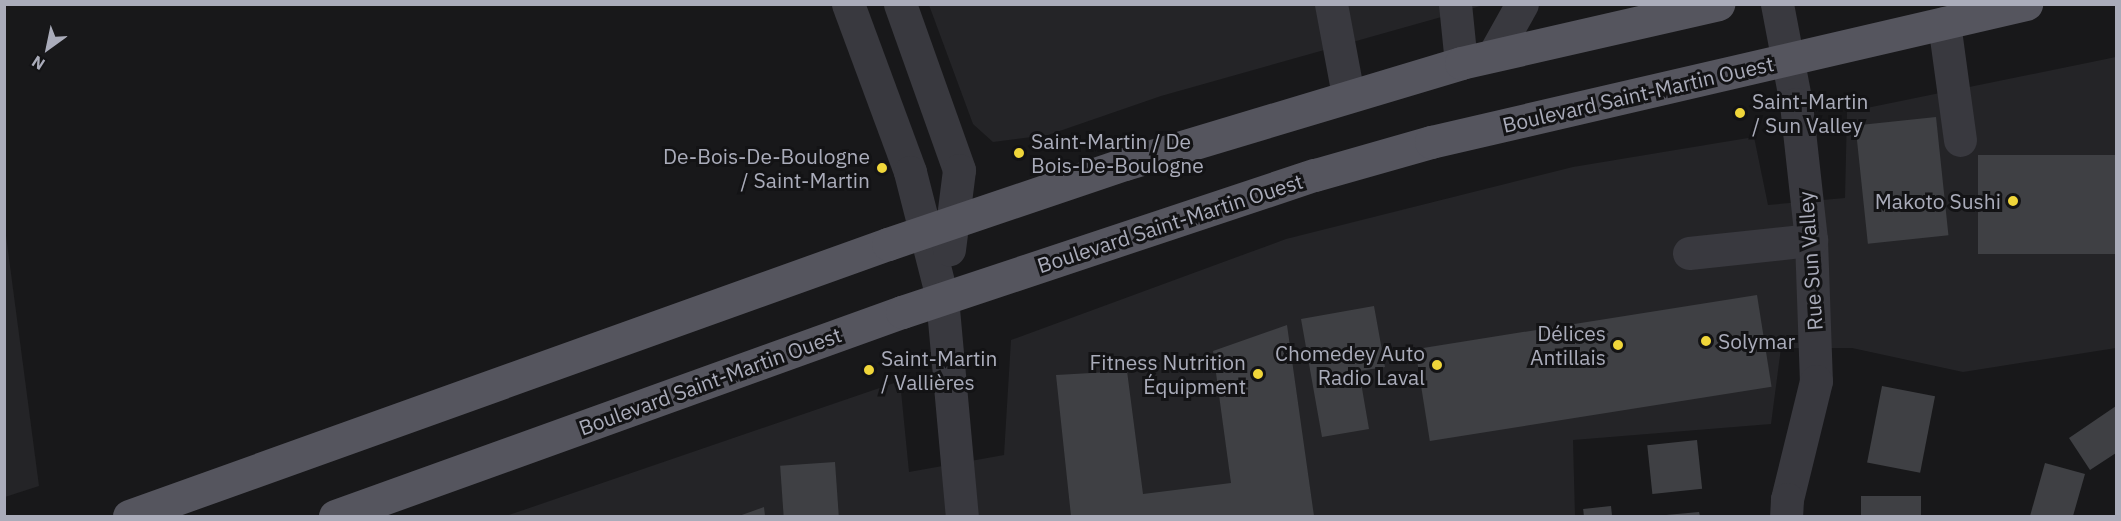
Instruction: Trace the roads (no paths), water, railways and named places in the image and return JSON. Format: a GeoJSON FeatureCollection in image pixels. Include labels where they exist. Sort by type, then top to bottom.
{"type":"FeatureCollection","features":[{"type":"Feature","properties":{"kind":"main road"},"geometry":{"type":"LineString","coordinates":[[129,516],[940,226],[1348,95],[1494,54],[1718,4]]}},
{"type":"Feature","properties":{"kind":"main road","name":"Boulevard Saint-Martin Ouest"},"geometry":{"type":"LineString","coordinates":[[335,516],[942,298],[1162,224],[1364,161],[2026,4]]}},
{"type":"Feature","properties":{"kind":"street"},"geometry":{"type":"LineString","coordinates":[[848,4],[910,172],[940,226]]}},
{"type":"Feature","properties":{"kind":"street"},"geometry":{"type":"LineString","coordinates":[[900,4],[958,170],[940,226],[942,298],[962,516]]}},
{"type":"Feature","properties":{"kind":"street"},"geometry":{"type":"LineString","coordinates":[[1331,4],[1348,95]]}},
{"type":"Feature","properties":{"kind":"street"},"geometry":{"type":"LineString","coordinates":[[1455,4],[1461,63]]}},
{"type":"Feature","properties":{"kind":"street"},"geometry":{"type":"LineString","coordinates":[[1494,54],[1522,4]]}},
{"type":"Feature","properties":{"kind":"street","name":"Rue Sun Valley"},"geometry":{"type":"LineString","coordinates":[[1777,4],[1788,59],[1811,240],[1816,381],[1787,499],[1786,516]]}},
{"type":"Feature","properties":{"kind":"street"},"geometry":{"type":"LineString","coordinates":[[1944,23],[1960,140]]}},
{"type":"Feature","properties":{"kind":"street"},"geometry":{"type":"LineString","coordinates":[[1689,253],[1811,240]]}},
{"type":"Feature","properties":{"kind":"place","name":"Saint-Martin / Sun Valley"},"geometry":{"type":"Point","coordinates":[1740,113]}},
{"type":"Feature","properties":{"kind":"place","name":"Saint-Martin / De Bois-De-Boulogne"},"geometry":{"type":"Point","coordinates":[1019,153]}},
{"type":"Feature","properties":{"kind":"place","name":"De-Bois-De-Boulogne / Saint-Martin"},"geometry":{"type":"Point","coordinates":[882,168]}},
{"type":"Feature","properties":{"kind":"place","name":"Makoto Sushi"},"geometry":{"type":"Point","coordinates":[2013,201]}},
{"type":"Feature","properties":{"kind":"place","name":"Solymar"},"geometry":{"type":"Point","coordinates":[1706,341]}},
{"type":"Feature","properties":{"kind":"place","name":"Délices Antillais"},"geometry":{"type":"Point","coordinates":[1618,345]}},
{"type":"Feature","properties":{"kind":"place","name":"Chomedey Auto Radio Laval"},"geometry":{"type":"Point","coordinates":[1437,365]}},
{"type":"Feature","properties":{"kind":"place","name":"Saint-Martin / Vallières"},"geometry":{"type":"Point","coordinates":[869,370]}},
{"type":"Feature","properties":{"kind":"place","name":"Fitness Nutrition Équipment"},"geometry":{"type":"Point","coordinates":[1258,374]}}]}
